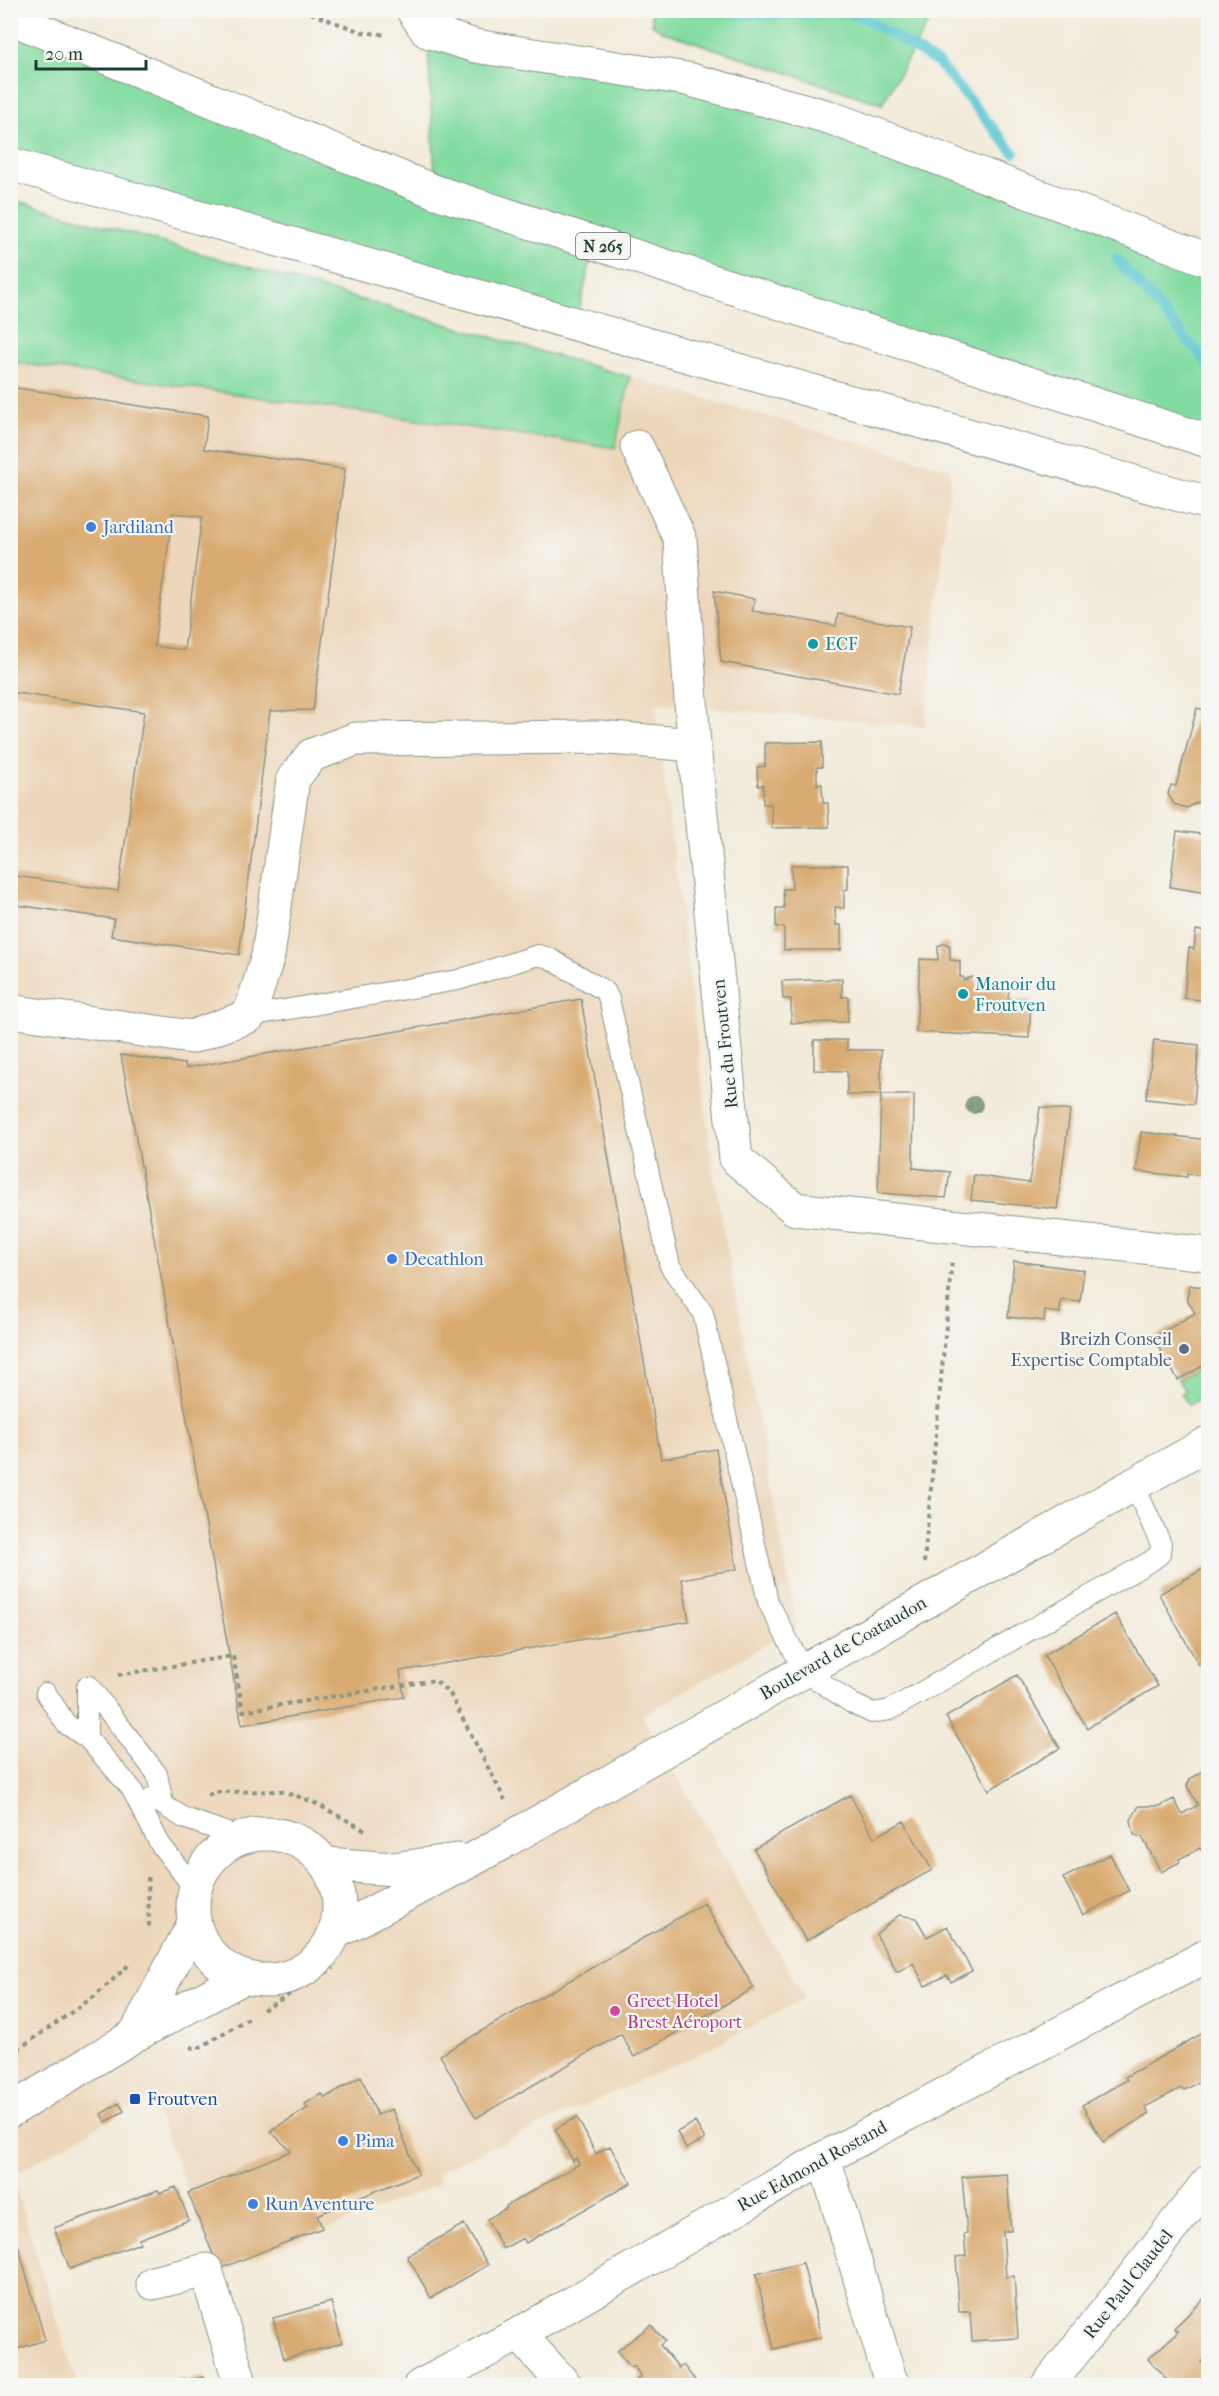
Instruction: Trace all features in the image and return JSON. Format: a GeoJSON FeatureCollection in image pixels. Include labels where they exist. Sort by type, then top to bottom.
{"type":"FeatureCollection","features":[{"type":"Feature","properties":{"kind":"main road","name":"N 265"},"geometry":{"type":"LineString","coordinates":[[10,18],[436,192],[1209,441]]}},
{"type":"Feature","properties":{"kind":"main road"},"geometry":{"type":"LineString","coordinates":[[420,21],[475,46],[687,78],[829,117],[1209,260]]}},
{"type":"Feature","properties":{"kind":"main road"},"geometry":{"type":"LineString","coordinates":[[10,164],[1209,503]]}},
{"type":"Feature","properties":{"kind":"main road","name":"Rue du Froutven"},"geometry":{"type":"LineString","coordinates":[[636,447],[680,539],[694,745],[736,1159],[795,1209],[1209,1254]]}},
{"type":"Feature","properties":{"kind":"main road"},"geometry":{"type":"LineString","coordinates":[[10,1011],[191,1037],[249,1016],[268,956],[293,779],[312,755],[356,739],[599,737],[694,745]]}},
{"type":"Feature","properties":{"kind":"main road","name":"Boulevard de Coataudon"},"geometry":{"type":"LineString","coordinates":[[336,1932],[397,1902],[524,1831],[1209,1443]]}},
{"type":"Feature","properties":{"kind":"main road"},"geometry":{"type":"LineString","coordinates":[[135,2036],[193,1925],[194,1887],[210,1857],[239,1837],[272,1833],[303,1842],[327,1864],[340,1896],[336,1932],[322,1956],[299,1974],[272,1981],[243,1978],[211,1958],[193,1925]]}},
{"type":"Feature","properties":{"kind":"main road","name":"Boulevard de Coataudon"},"geometry":{"type":"LineString","coordinates":[[327,1864],[393,1869],[479,1856]]}},
{"type":"Feature","properties":{"kind":"main road","name":"Rue Edmond Rostand"},"geometry":{"type":"LineString","coordinates":[[420,2385],[519,2334],[824,2158],[1209,1955]]}},
{"type":"Feature","properties":{"kind":"main road"},"geometry":{"type":"LineString","coordinates":[[10,2111],[135,2036],[243,1978]]}},
{"type":"Feature","properties":{"kind":"main road"},"geometry":{"type":"LineString","coordinates":[[824,2158],[890,2379],[894,2385]]}},
{"type":"Feature","properties":{"kind":"main road","name":"Rue Paul Claudel"},"geometry":{"type":"LineString","coordinates":[[1047,2385],[1209,2182]]}},
{"type":"Feature","properties":{"kind":"main road"},"geometry":{"type":"LineString","coordinates":[[153,2283],[206,2270],[241,2385]]}},
{"type":"Feature","properties":{"kind":"main road"},"geometry":{"type":"LineString","coordinates":[[519,2334],[566,2385]]}},
{"type":"Feature","properties":{"kind":"lane"},"geometry":{"type":"LineString","coordinates":[[249,1016],[458,980],[538,955],[549,958],[605,991],[609,999],[670,1266],[703,1313],[768,1602],[804,1671],[853,1704],[872,1713],[890,1710],[1160,1554],[1161,1544],[1134,1485]]}},
{"type":"Feature","properties":{"kind":"lane"},"geometry":{"type":"LineString","coordinates":[[87,1738],[88,1686],[157,1774],[163,1803]]}},
{"type":"Feature","properties":{"kind":"lane"},"geometry":{"type":"LineString","coordinates":[[46,1693],[66,1724],[87,1738],[131,1788],[160,1844],[194,1887]]}},
{"type":"Feature","properties":{"kind":"lane"},"geometry":{"type":"LineString","coordinates":[[131,1788],[163,1803],[184,1818],[239,1837]]}},
{"type":"Feature","properties":{"kind":"path"},"geometry":{"type":"LineString","coordinates":[[302,10],[361,32],[395,36],[420,21]]}},
{"type":"Feature","properties":{"kind":"path"},"geometry":{"type":"LineString","coordinates":[[920,1605],[955,1226]]}},
{"type":"Feature","properties":{"kind":"path"},"geometry":{"type":"LineString","coordinates":[[109,1676],[233,1656],[243,1711],[435,1680],[450,1694],[500,1793],[524,1831]]}},
{"type":"Feature","properties":{"kind":"shaded area"},"geometry":{"type":"Polygon","coordinates":[[[10,200],[951,469],[925,726],[655,704],[714,1177],[797,1627],[642,1716],[805,1998],[697,2055],[438,2172],[440,2184],[221,2272],[150,2097],[12,2176],[78,2386],[10,2385],[10,200]]]}},
{"type":"Feature","properties":{"kind":"green space"},"geometry":{"type":"Polygon","coordinates":[[[651,10],[935,11],[882,104],[664,32],[652,24],[651,10]]]}},
{"type":"Feature","properties":{"kind":"green space"},"geometry":{"type":"Polygon","coordinates":[[[10,18],[436,191],[427,31],[687,79],[1208,256],[1208,441],[594,244],[576,325],[11,164],[10,18]]]}},
{"type":"Feature","properties":{"kind":"green space"},"geometry":{"type":"Polygon","coordinates":[[[11,199],[630,377],[615,448],[11,362],[11,199]]]}},
{"type":"Feature","properties":{"kind":"green space"},"geometry":{"type":"Polygon","coordinates":[[[1208,1363],[1208,1393],[1189,1405],[1181,1394],[1185,1391],[1178,1380],[1208,1363]]]}},
{"type":"Feature","properties":{"kind":"building"},"geometry":{"type":"Polygon","coordinates":[[[10,387],[208,416],[204,449],[345,469],[313,710],[270,711],[239,955],[111,936],[114,919],[10,904],[10,875],[118,891],[144,712],[10,692],[10,387]],[[173,513],[154,646],[184,650],[202,517],[173,513]]]}},
{"type":"Feature","properties":{"kind":"building","name":"ECF"},"geometry":{"type":"Polygon","coordinates":[[[714,591],[755,599],[752,611],[836,626],[838,614],[910,627],[898,694],[721,662],[714,591]]]}},
{"type":"Feature","properties":{"kind":"building"},"geometry":{"type":"Polygon","coordinates":[[[1197,708],[1208,711],[1208,805],[1197,802],[1187,808],[1174,804],[1168,794],[1171,785],[1176,786],[1197,708]]]}},
{"type":"Feature","properties":{"kind":"building"},"geometry":{"type":"Polygon","coordinates":[[[822,742],[822,767],[817,767],[817,785],[822,784],[823,803],[828,803],[829,827],[772,828],[771,804],[763,804],[763,785],[758,786],[757,767],[765,766],[765,743],[822,742]]]}},
{"type":"Feature","properties":{"kind":"building"},"geometry":{"type":"Polygon","coordinates":[[[1177,831],[1208,835],[1208,893],[1170,887],[1177,831]]]}},
{"type":"Feature","properties":{"kind":"building"},"geometry":{"type":"Polygon","coordinates":[[[791,865],[848,865],[848,889],[844,890],[844,908],[835,907],[836,925],[841,925],[841,950],[784,950],[784,927],[776,927],[776,908],[784,908],[783,889],[792,889],[791,865]]]}},
{"type":"Feature","properties":{"kind":"building"},"geometry":{"type":"Polygon","coordinates":[[[1196,930],[1208,932],[1208,1001],[1184,998],[1189,948],[1194,949],[1196,930]]]}},
{"type":"Feature","properties":{"kind":"building","name":"Manoir du Froutven"},"geometry":{"type":"Polygon","coordinates":[[[945,943],[950,946],[950,960],[960,961],[960,977],[963,977],[963,980],[973,977],[977,981],[977,988],[995,989],[999,984],[1003,984],[1009,989],[1008,999],[1031,1000],[1029,1038],[916,1032],[920,959],[938,960],[938,946],[945,943]]]}},
{"type":"Feature","properties":{"kind":"building"},"geometry":{"type":"Polygon","coordinates":[[[842,979],[842,997],[848,997],[848,1022],[791,1023],[791,999],[783,999],[782,981],[842,979]]]}},
{"type":"Feature","properties":{"kind":"building","name":"Decathlon"},"geometry":{"type":"Polygon","coordinates":[[[581,999],[661,1459],[716,1449],[737,1569],[682,1579],[689,1621],[400,1671],[404,1697],[242,1725],[121,1055],[185,1064],[186,1068],[581,999]]]}},
{"type":"Feature","properties":{"kind":"building"},"geometry":{"type":"Polygon","coordinates":[[[814,1040],[847,1040],[847,1050],[881,1050],[881,1095],[847,1095],[847,1071],[814,1070],[814,1040]]]}},
{"type":"Feature","properties":{"kind":"building"},"geometry":{"type":"Polygon","coordinates":[[[1154,1040],[1199,1045],[1194,1104],[1146,1099],[1154,1040]]]}},
{"type":"Feature","properties":{"kind":"building"},"geometry":{"type":"Polygon","coordinates":[[[881,1095],[914,1095],[913,1168],[950,1172],[946,1198],[878,1193],[881,1095]]]}},
{"type":"Feature","properties":{"kind":"building"},"geometry":{"type":"Polygon","coordinates":[[[1040,1107],[1070,1111],[1057,1209],[971,1200],[974,1175],[1029,1183],[1040,1107]]]}},
{"type":"Feature","properties":{"kind":"building"},"geometry":{"type":"Polygon","coordinates":[[[1141,1132],[1208,1140],[1208,1176],[1187,1174],[1187,1177],[1136,1171],[1141,1132]]]}},
{"type":"Feature","properties":{"kind":"building"},"geometry":{"type":"Polygon","coordinates":[[[1014,1261],[1084,1270],[1080,1302],[1061,1300],[1060,1313],[1045,1311],[1044,1321],[1008,1317],[1014,1261]]]}},
{"type":"Feature","properties":{"kind":"building"},"geometry":{"type":"Polygon","coordinates":[[[1189,1285],[1208,1288],[1208,1363],[1178,1380],[1153,1338],[1195,1313],[1187,1299],[1189,1285]]]}},
{"type":"Feature","properties":{"kind":"building"},"geometry":{"type":"Polygon","coordinates":[[[1208,1566],[1208,1660],[1199,1665],[1159,1594],[1208,1566]]]}},
{"type":"Feature","properties":{"kind":"building"},"geometry":{"type":"Polygon","coordinates":[[[1115,1614],[1158,1686],[1087,1728],[1044,1655],[1115,1614]]]}},
{"type":"Feature","properties":{"kind":"building"},"geometry":{"type":"Polygon","coordinates":[[[1017,1675],[1060,1748],[989,1790],[946,1717],[1017,1675]]]}},
{"type":"Feature","properties":{"kind":"building"},"geometry":{"type":"Polygon","coordinates":[[[1208,1768],[1208,1846],[1179,1859],[1180,1862],[1161,1872],[1142,1837],[1134,1835],[1131,1820],[1139,1806],[1160,1806],[1174,1799],[1182,1814],[1198,1805],[1187,1786],[1190,1779],[1208,1768]]]}},
{"type":"Feature","properties":{"kind":"building"},"geometry":{"type":"Polygon","coordinates":[[[850,1795],[874,1838],[904,1821],[932,1870],[806,1941],[754,1849],[850,1795]]]}},
{"type":"Feature","properties":{"kind":"building"},"geometry":{"type":"Polygon","coordinates":[[[1110,1854],[1129,1891],[1083,1915],[1063,1878],[1110,1854]]]}},
{"type":"Feature","properties":{"kind":"building","name":"Greet Hotel Brest Aéroport"},"geometry":{"type":"Polygon","coordinates":[[[704,1903],[754,1988],[634,2057],[621,2034],[476,2118],[440,2055],[704,1903]]]}},
{"type":"Feature","properties":{"kind":"building"},"geometry":{"type":"Polygon","coordinates":[[[899,1915],[916,1918],[927,1937],[947,1926],[972,1971],[951,1982],[947,1975],[925,1986],[913,1963],[897,1972],[876,1934],[899,1915]]]}},
{"type":"Feature","properties":{"kind":"building"},"geometry":{"type":"Polygon","coordinates":[[[1208,2030],[1208,2077],[1185,2090],[1181,2088],[1145,2107],[1149,2114],[1103,2142],[1082,2105],[1127,2080],[1125,2077],[1208,2030]]]}},
{"type":"Feature","properties":{"kind":"building"},"geometry":{"type":"Polygon","coordinates":[[[361,2076],[377,2115],[392,2109],[418,2174],[317,2215],[322,2228],[219,2269],[188,2193],[291,2151],[270,2131],[308,2108],[305,2104],[322,2094],[325,2098],[361,2076]]]}},
{"type":"Feature","properties":{"kind":"building"},"geometry":{"type":"Polygon","coordinates":[[[119,2103],[124,2111],[106,2122],[101,2114],[119,2103]]]}},
{"type":"Feature","properties":{"kind":"building"},"geometry":{"type":"Polygon","coordinates":[[[577,2117],[596,2154],[610,2146],[631,2183],[526,2243],[523,2238],[503,2249],[487,2219],[579,2164],[576,2158],[573,2161],[555,2129],[577,2117]]]}},
{"type":"Feature","properties":{"kind":"building"},"geometry":{"type":"Polygon","coordinates":[[[695,2122],[705,2139],[686,2149],[677,2132],[695,2122]]]}},
{"type":"Feature","properties":{"kind":"building"},"geometry":{"type":"Polygon","coordinates":[[[1007,2174],[1011,2231],[1003,2231],[1006,2277],[1014,2276],[1018,2338],[972,2341],[970,2312],[959,2312],[956,2257],[966,2256],[964,2234],[967,2233],[962,2177],[1007,2174]]]}},
{"type":"Feature","properties":{"kind":"building"},"geometry":{"type":"Polygon","coordinates":[[[176,2187],[189,2220],[139,2239],[140,2243],[70,2269],[54,2228],[158,2190],[160,2193],[176,2187]]]}},
{"type":"Feature","properties":{"kind":"building"},"geometry":{"type":"Polygon","coordinates":[[[464,2224],[488,2265],[431,2298],[407,2256],[464,2224]]]}},
{"type":"Feature","properties":{"kind":"building"},"geometry":{"type":"Polygon","coordinates":[[[18,2245],[45,2340],[17,2349],[10,2330],[10,2248],[18,2245]]]}},
{"type":"Feature","properties":{"kind":"building"},"geometry":{"type":"Polygon","coordinates":[[[803,2263],[821,2337],[774,2349],[756,2274],[803,2263]]]}},
{"type":"Feature","properties":{"kind":"building"},"geometry":{"type":"Polygon","coordinates":[[[1208,2295],[1208,2355],[1201,2362],[1208,2369],[1208,2380],[1203,2385],[1172,2385],[1148,2359],[1178,2332],[1174,2328],[1208,2295]]]}},
{"type":"Feature","properties":{"kind":"building"},"geometry":{"type":"Polygon","coordinates":[[[331,2302],[342,2343],[284,2359],[273,2318],[331,2302]]]}},
{"type":"Feature","properties":{"kind":"building"},"geometry":{"type":"Polygon","coordinates":[[[651,2325],[665,2341],[660,2345],[679,2368],[683,2365],[699,2385],[642,2385],[637,2379],[641,2377],[634,2366],[631,2368],[617,2351],[651,2325]]]}},
{"type":"Feature","properties":{"kind":"building"},"geometry":{"type":"Polygon","coordinates":[[[203,2377],[206,2385],[161,2385],[184,2379],[185,2382],[203,2377]]]}},
{"type":"Feature","properties":{"kind":"waterway"},"geometry":{"type":"LineString","coordinates":[[695,10],[767,15],[848,12],[868,20],[939,64],[1014,153]]}},
{"type":"Feature","properties":{"kind":"waterway"},"geometry":{"type":"LineString","coordinates":[[1116,258],[1208,364]]}},
{"type":"Feature","properties":{"kind":"place","name":"Jardiland"},"geometry":{"type":"Point","coordinates":[91,527]}},
{"type":"Feature","properties":{"kind":"place","name":"ECF"},"geometry":{"type":"Point","coordinates":[813,644]}},
{"type":"Feature","properties":{"kind":"place","name":"Manoir du Froutven"},"geometry":{"type":"Point","coordinates":[963,994]}},
{"type":"Feature","properties":{"kind":"place","name":"Decathlon"},"geometry":{"type":"Point","coordinates":[392,1259]}},
{"type":"Feature","properties":{"kind":"place","name":"Breizh Conseil Expertise Comptable"},"geometry":{"type":"Point","coordinates":[1184,1349]}},
{"type":"Feature","properties":{"kind":"place","name":"Greet Hotel Brest Aéroport"},"geometry":{"type":"Point","coordinates":[615,2011]}},
{"type":"Feature","properties":{"kind":"place","name":"Froutven"},"geometry":{"type":"Point","coordinates":[135,2099]}},
{"type":"Feature","properties":{"kind":"place","name":"Pima"},"geometry":{"type":"Point","coordinates":[343,2141]}},
{"type":"Feature","properties":{"kind":"place","name":"Run Aventure"},"geometry":{"type":"Point","coordinates":[253,2204]}}]}
